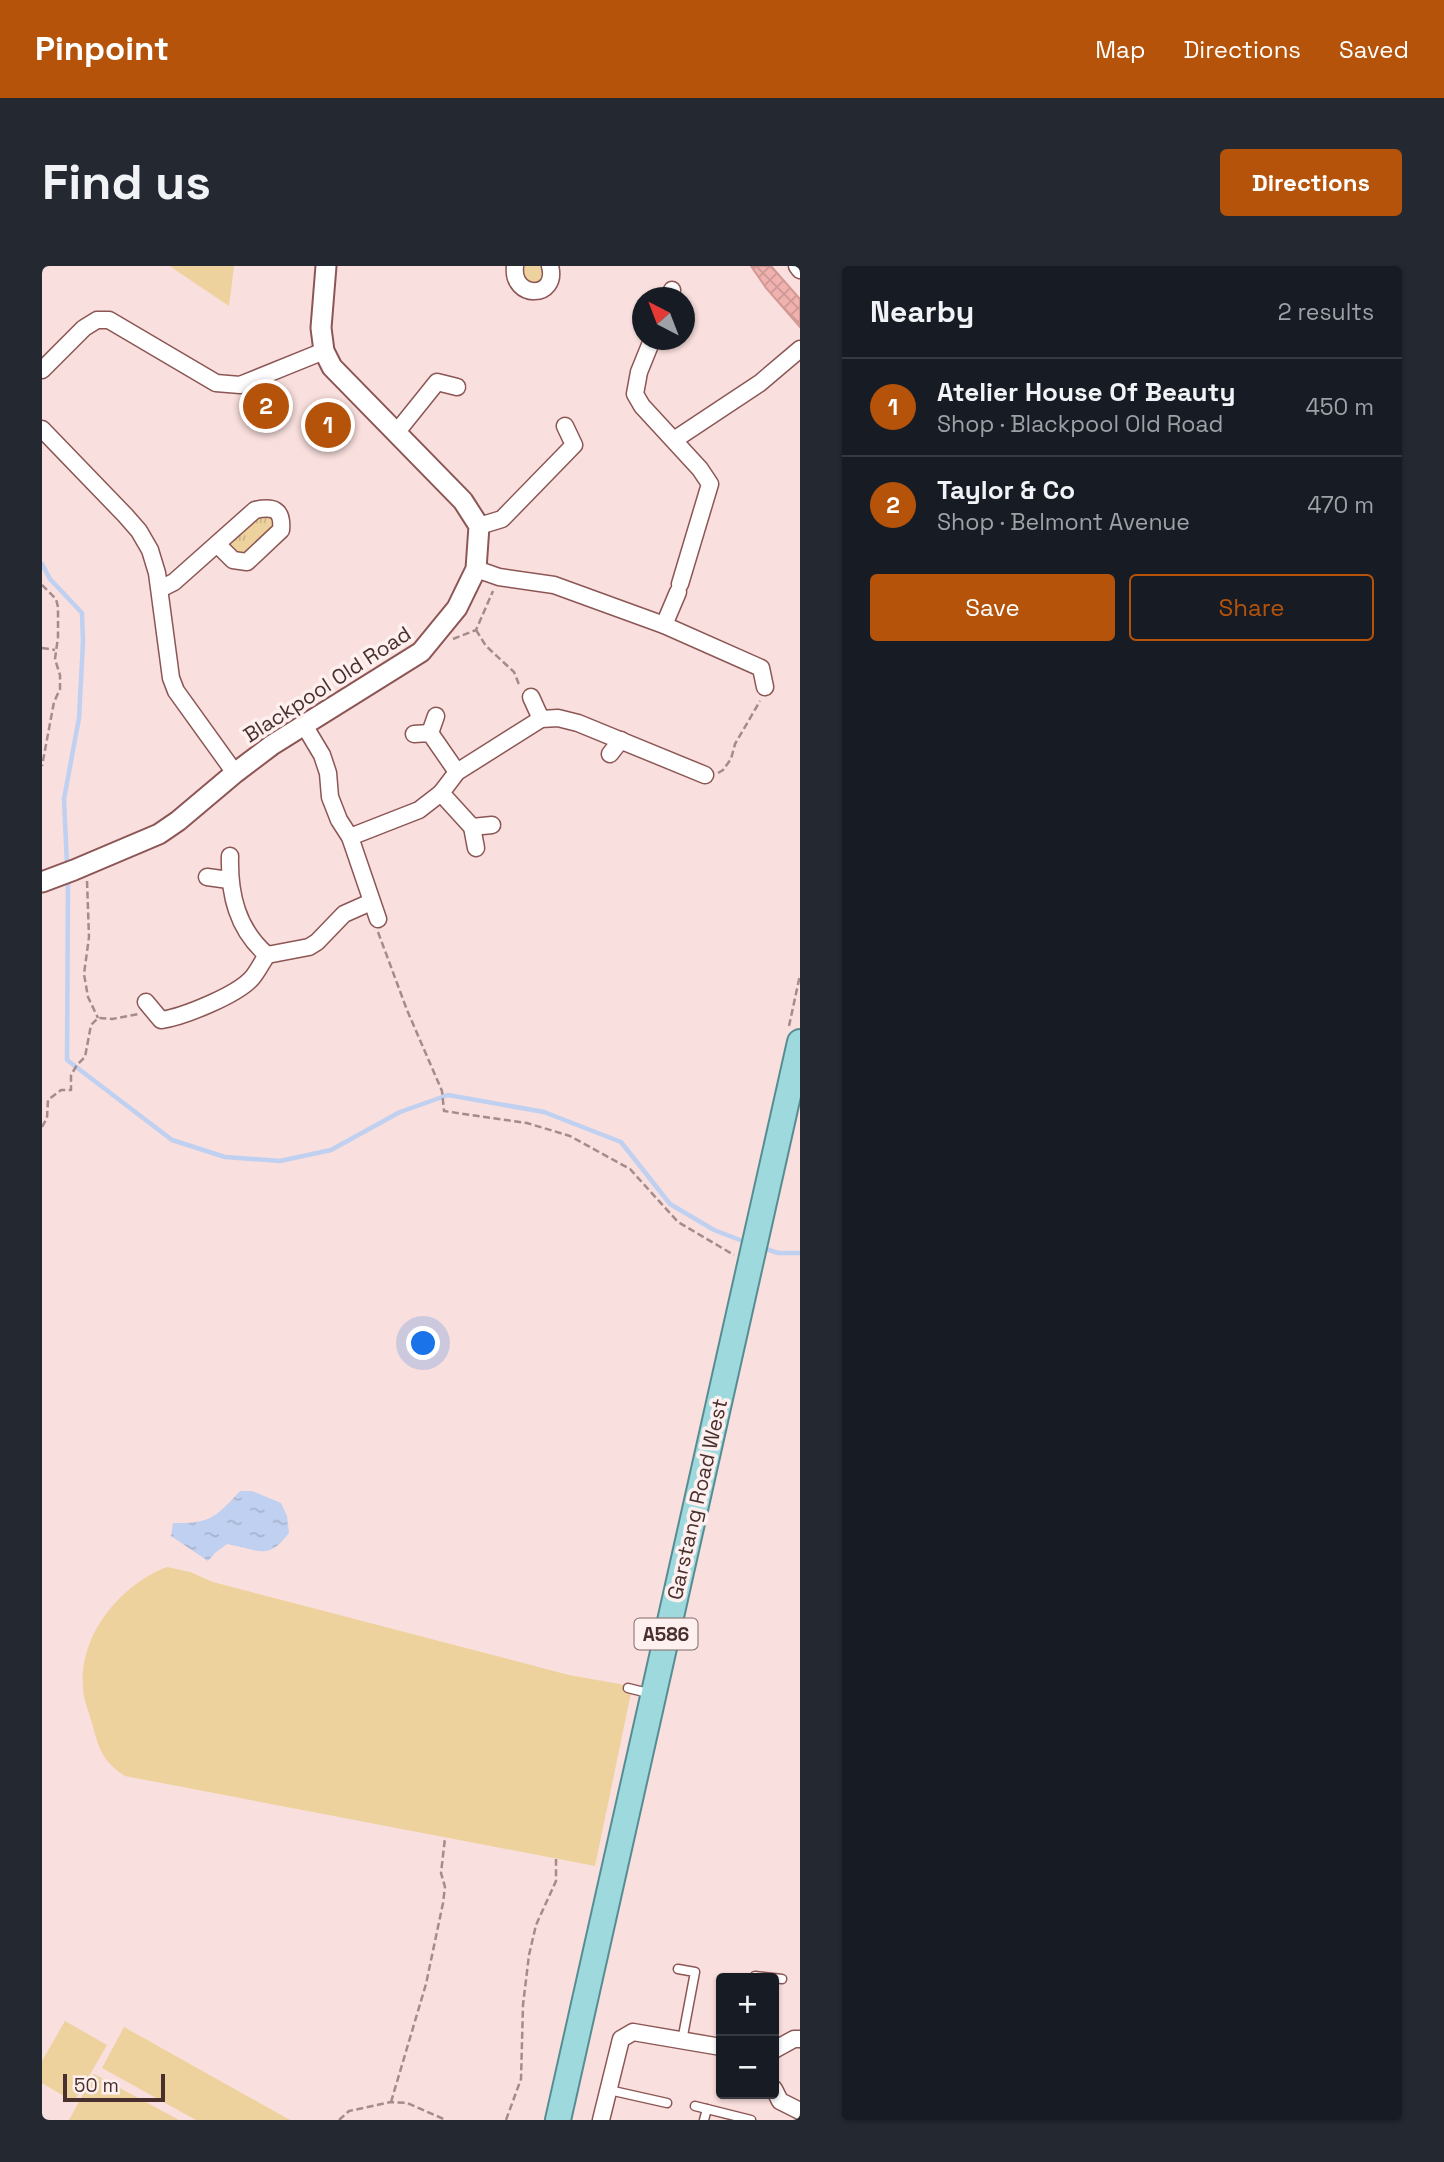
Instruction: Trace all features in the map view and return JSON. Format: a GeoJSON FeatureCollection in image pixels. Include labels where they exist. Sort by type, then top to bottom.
{"type":"FeatureCollection","features":[{"type":"Feature","properties":{"kind":"main road","name":"Garstang Road West"},"geometry":{"type":"LineString","coordinates":[[558,2120],[800,1042]]}},
{"type":"Feature","properties":{"kind":"street"},"geometry":{"type":"LineString","coordinates":[[326,266],[321,328],[324,351],[332,368],[463,501],[479,526],[502,520],[574,445],[565,426]]}},
{"type":"Feature","properties":{"kind":"street"},"geometry":{"type":"LineString","coordinates":[[515,266],[514,274],[518,283],[531,291],[542,290],[550,283],[550,266]]}},
{"type":"Feature","properties":{"kind":"street"},"geometry":{"type":"LineString","coordinates":[[42,370],[84,328],[97,320],[109,320],[216,383],[240,385],[324,351]]}},
{"type":"Feature","properties":{"kind":"street"},"geometry":{"type":"LineString","coordinates":[[674,440],[760,383],[800,349]]}},
{"type":"Feature","properties":{"kind":"street"},"geometry":{"type":"LineString","coordinates":[[648,350],[639,372],[635,394],[642,406],[701,468],[710,485],[679,588],[664,625]]}},
{"type":"Feature","properties":{"kind":"street"},"geometry":{"type":"LineString","coordinates":[[396,433],[437,382],[457,387]]}},
{"type":"Feature","properties":{"kind":"street"},"geometry":{"type":"LineString","coordinates":[[42,429],[139,531],[150,550],[160,589],[171,678],[176,691],[234,773]]}},
{"type":"Feature","properties":{"kind":"street","name":"Blackpool Old Road"},"geometry":{"type":"LineString","coordinates":[[42,881],[159,834],[272,745],[421,652],[457,608],[476,569],[479,526]]}},
{"type":"Feature","properties":{"kind":"street"},"geometry":{"type":"LineString","coordinates":[[160,589],[174,582],[217,544]]}},
{"type":"Feature","properties":{"kind":"street"},"geometry":{"type":"LineString","coordinates":[[476,569],[499,576],[554,585],[664,625],[761,668]]}},
{"type":"Feature","properties":{"kind":"street"},"geometry":{"type":"LineString","coordinates":[[765,687],[761,668],[767,652]]}},
{"type":"Feature","properties":{"kind":"street"},"geometry":{"type":"LineString","coordinates":[[531,699],[541,719]]}},
{"type":"Feature","properties":{"kind":"street"},"geometry":{"type":"LineString","coordinates":[[436,716],[422,733],[457,772]]}},
{"type":"Feature","properties":{"kind":"street"},"geometry":{"type":"LineString","coordinates":[[350,837],[419,810],[441,793],[457,772],[541,719],[558,718],[578,723],[705,775]]}},
{"type":"Feature","properties":{"kind":"street"},"geometry":{"type":"LineString","coordinates":[[304,725],[322,755],[328,774],[330,797],[339,820],[350,837],[377,919]]}},
{"type":"Feature","properties":{"kind":"street"},"geometry":{"type":"LineString","coordinates":[[610,754],[621,740]]}},
{"type":"Feature","properties":{"kind":"street"},"geometry":{"type":"LineString","coordinates":[[441,793],[472,827],[476,848]]}},
{"type":"Feature","properties":{"kind":"street"},"geometry":{"type":"LineString","coordinates":[[472,827],[492,825]]}},
{"type":"Feature","properties":{"kind":"street"},"geometry":{"type":"LineString","coordinates":[[230,856],[229,880],[242,926],[267,955]]}},
{"type":"Feature","properties":{"kind":"street"},"geometry":{"type":"LineString","coordinates":[[207,877],[229,880]]}},
{"type":"Feature","properties":{"kind":"street"},"geometry":{"type":"LineString","coordinates":[[154,1017],[174,1018],[222,998],[251,979],[267,955],[309,947],[344,914],[370,902]]}},
{"type":"Feature","properties":{"kind":"street"},"geometry":{"type":"LineString","coordinates":[[601,2120],[621,2039],[625,2036],[634,2032],[716,2046]]}},
{"type":"Feature","properties":{"kind":"street"},"geometry":{"type":"LineString","coordinates":[[779,2047],[794,2039],[800,2039]]}},
{"type":"Feature","properties":{"kind":"street"},"geometry":{"type":"LineString","coordinates":[[779,2099],[800,2111]]}},
{"type":"Feature","properties":{"kind":"lane"},"geometry":{"type":"LineString","coordinates":[[628,1688],[653,1694]]}},
{"type":"Feature","properties":{"kind":"lane"},"geometry":{"type":"LineString","coordinates":[[678,1969],[695,1972],[682,2041]]}},
{"type":"Feature","properties":{"kind":"lane"},"geometry":{"type":"LineString","coordinates":[[608,2090],[667,2103]]}},
{"type":"Feature","properties":{"kind":"lane"},"geometry":{"type":"LineString","coordinates":[[695,2106],[751,2120]]}},
{"type":"Feature","properties":{"kind":"lane"},"geometry":{"type":"LineString","coordinates":[[704,2120],[707,2109]]}},
{"type":"Feature","properties":{"kind":"path"},"geometry":{"type":"LineString","coordinates":[[42,585],[56,599],[58,607],[55,659],[60,675],[60,689],[54,702],[42,765]]}},
{"type":"Feature","properties":{"kind":"path"},"geometry":{"type":"LineString","coordinates":[[476,630],[485,646],[513,672],[523,695],[531,699]]}},
{"type":"Feature","properties":{"kind":"path"},"geometry":{"type":"LineString","coordinates":[[42,648],[55,650]]}},
{"type":"Feature","properties":{"kind":"path"},"geometry":{"type":"LineString","coordinates":[[705,775],[723,771],[765,687]]}},
{"type":"Feature","properties":{"kind":"path"},"geometry":{"type":"LineString","coordinates":[[72,871],[87,877],[89,937],[84,974],[88,997],[98,1018]]}},
{"type":"Feature","properties":{"kind":"path"},"geometry":{"type":"LineString","coordinates":[[377,919],[376,927],[407,1010],[442,1091],[444,1111],[527,1123],[570,1136],[630,1168],[678,1222],[753,1250]]}},
{"type":"Feature","properties":{"kind":"path"},"geometry":{"type":"LineString","coordinates":[[42,1127],[47,1118],[48,1100],[61,1090],[71,1090],[71,1075],[85,1057],[92,1024],[98,1018],[111,1019],[138,1014],[154,1017]]}},
{"type":"Feature","properties":{"kind":"path"},"geometry":{"type":"LineString","coordinates":[[391,2102],[426,1984],[443,1903],[445,1887],[441,1873],[445,1838]]}},
{"type":"Feature","properties":{"kind":"path"},"geometry":{"type":"LineString","coordinates":[[506,2120],[521,2079],[523,2005],[528,1955],[536,1925],[556,1881],[556,1859]]}},
{"type":"Feature","properties":{"kind":"path"},"geometry":{"type":"LineString","coordinates":[[339,2120],[349,2111],[391,2102],[407,2103],[446,2120]]}},
{"type":"Feature","properties":{"kind":"green space"},"geometry":{"type":"Polygon","coordinates":[[[170,266],[234,266],[229,306],[174,269],[170,266]]]}},
{"type":"Feature","properties":{"kind":"green space"},"geometry":{"type":"Polygon","coordinates":[[[515,266],[550,266],[552,272],[531,291],[515,266]]]}},
{"type":"Feature","properties":{"kind":"green space"},"geometry":{"type":"Polygon","coordinates":[[[255,510],[282,520],[247,562],[217,544],[255,510]]]}},
{"type":"Feature","properties":{"kind":"green space"},"geometry":{"type":"Polygon","coordinates":[[[167,1567],[190,1572],[213,1582],[569,1675],[625,1685],[631,1693],[595,1866],[125,1776],[111,1765],[99,1747],[84,1696],[84,1668],[95,1631],[106,1614],[133,1586],[167,1567]]]}},
{"type":"Feature","properties":{"kind":"green space"},"geometry":{"type":"Polygon","coordinates":[[[65,2021],[107,2045],[74,2102],[42,2083],[42,2061],[65,2021]]]}},
{"type":"Feature","properties":{"kind":"green space"},"geometry":{"type":"Polygon","coordinates":[[[124,2027],[290,2120],[196,2120],[102,2068],[124,2027]]]}},
{"type":"Feature","properties":{"kind":"green space"},"geometry":{"type":"Polygon","coordinates":[[[94,2074],[179,2120],[69,2120],[94,2074]]]}},
{"type":"Feature","properties":{"kind":"water"},"geometry":{"type":"Polygon","coordinates":[[[240,1491],[252,1491],[281,1503],[287,1516],[289,1533],[274,1548],[261,1551],[227,1544],[208,1561],[171,1536],[173,1523],[196,1522],[211,1517],[240,1491]]]}},
{"type":"Feature","properties":{"kind":"building"},"geometry":{"type":"Polygon","coordinates":[[[751,266],[771,266],[800,299],[800,327],[766,288],[751,266]]]}},
{"type":"Feature","properties":{"kind":"waterway"},"geometry":{"type":"LineString","coordinates":[[42,564],[50,579],[82,613],[79,718],[64,799],[67,865]]}},
{"type":"Feature","properties":{"kind":"waterway"},"geometry":{"type":"LineString","coordinates":[[68,878],[67,1060],[172,1140],[225,1157],[280,1161],[331,1150],[400,1112],[448,1095],[544,1112],[621,1142],[670,1204],[714,1230],[748,1243]]}},
{"type":"Feature","properties":{"kind":"waterway"},"geometry":{"type":"LineString","coordinates":[[763,1248],[778,1253],[800,1253]]}},
{"type":"Feature","properties":{"kind":"place","name":"Taylor & Co"},"geometry":{"type":"Point","coordinates":[266,406]}},
{"type":"Feature","properties":{"kind":"place","name":"Atelier House Of Beauty"},"geometry":{"type":"Point","coordinates":[328,425]}}]}
